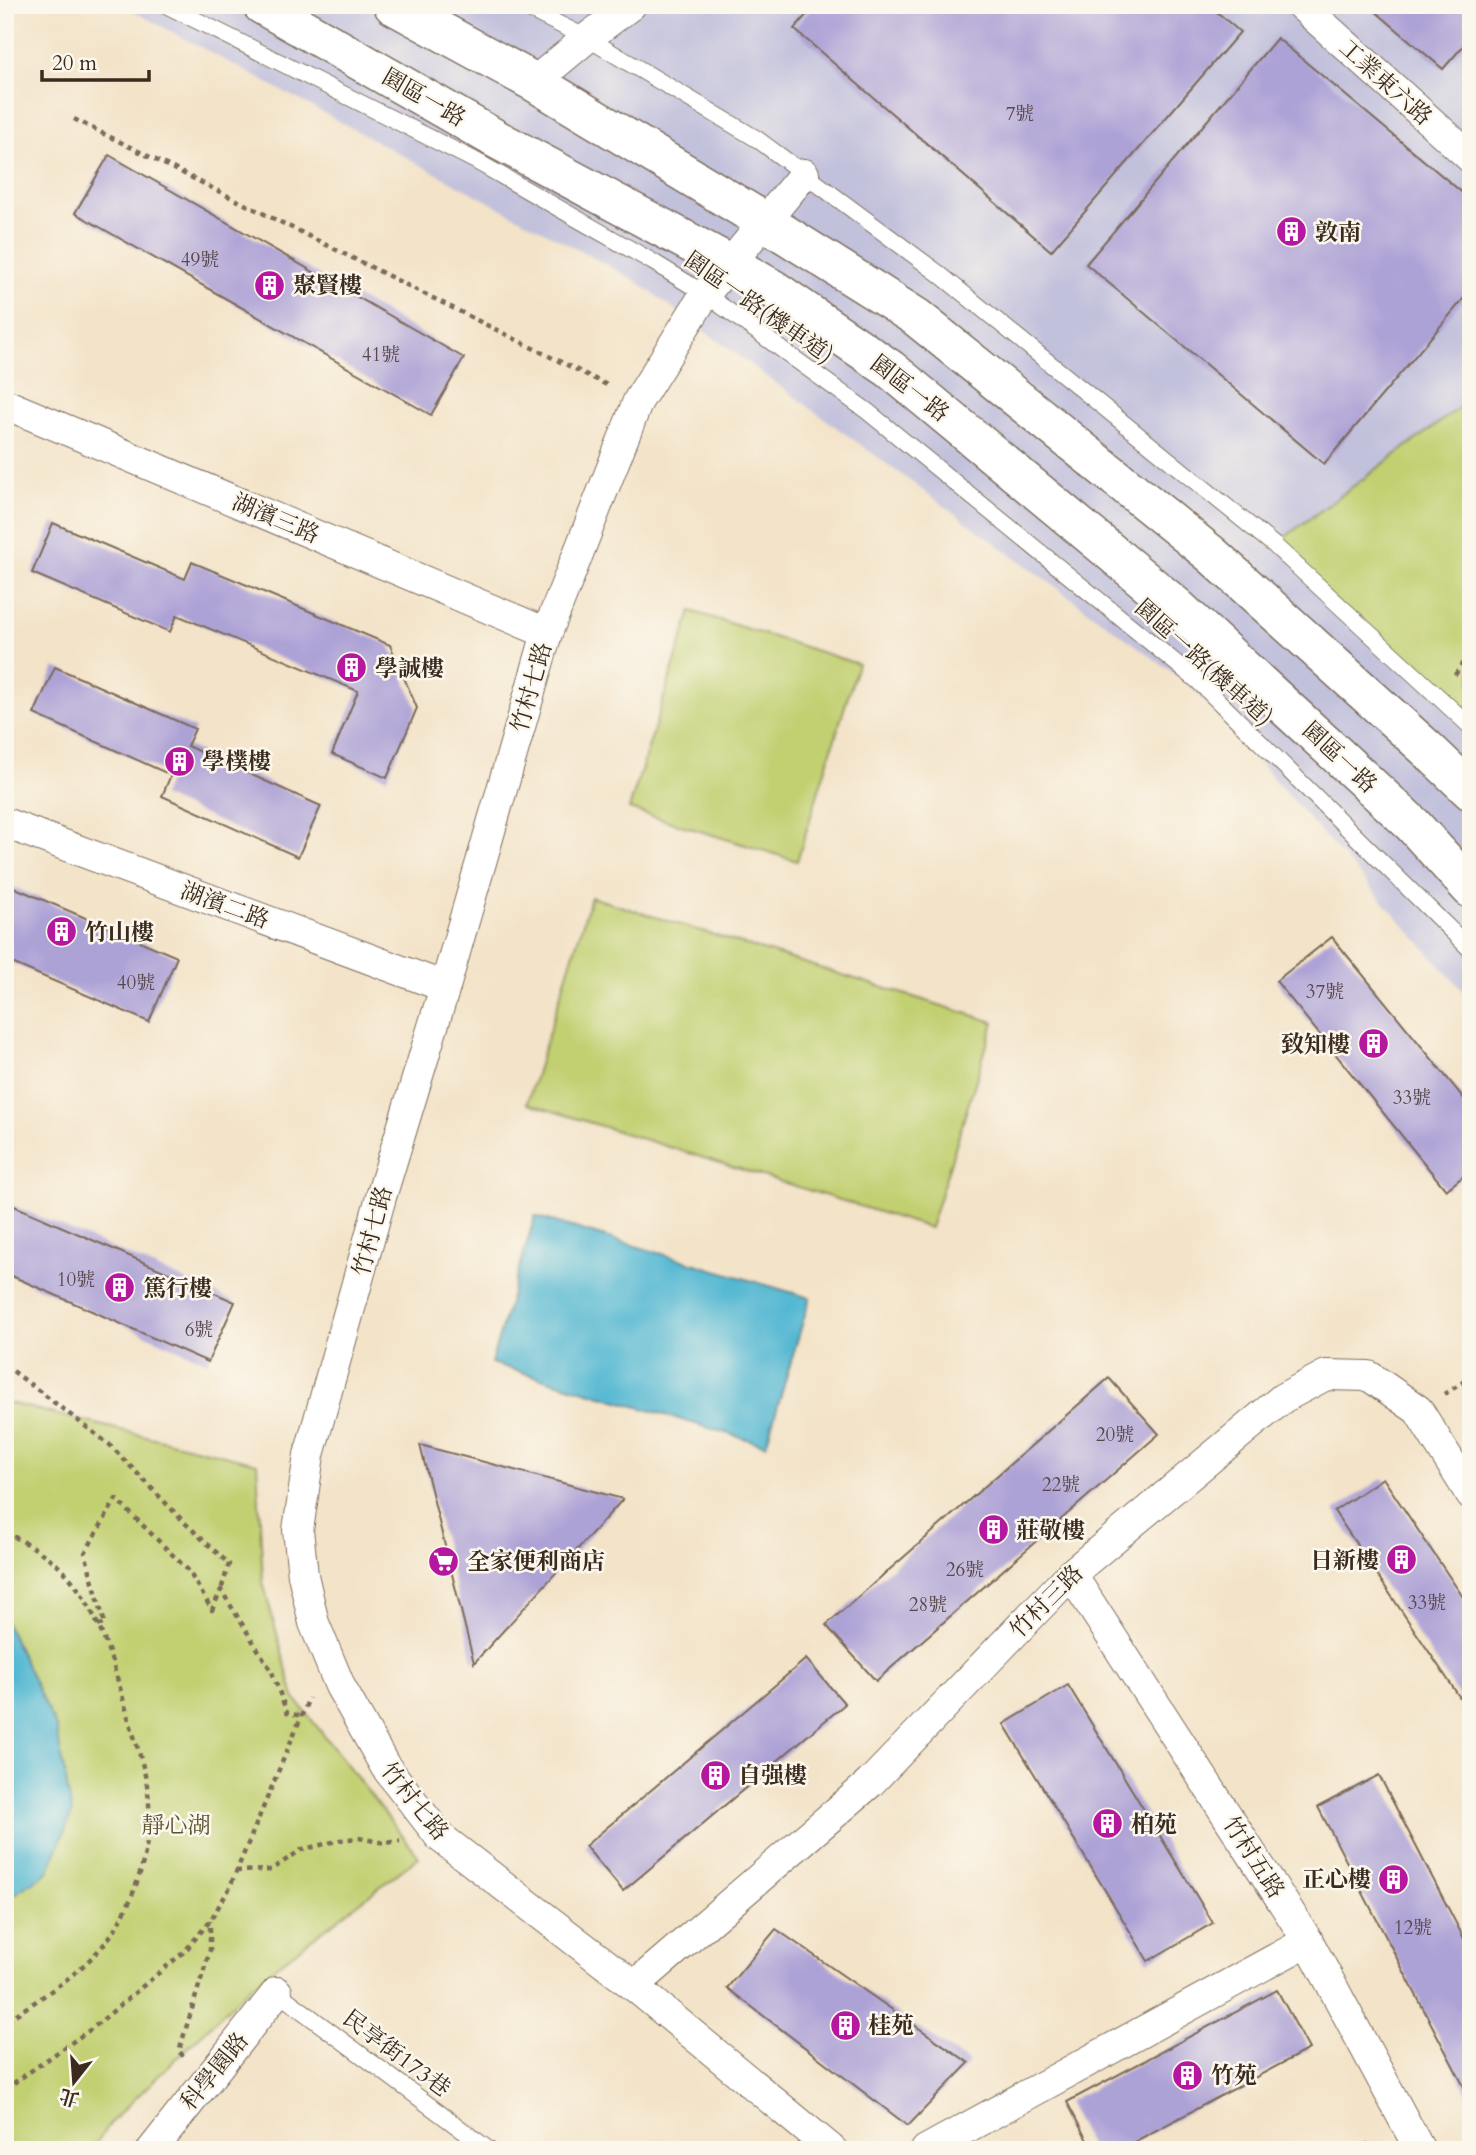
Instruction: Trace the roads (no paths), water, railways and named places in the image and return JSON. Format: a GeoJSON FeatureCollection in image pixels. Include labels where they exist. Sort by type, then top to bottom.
{"type":"FeatureCollection","features":[{"type":"Feature","properties":{"kind":"street","name":"園區一路"},"geometry":{"type":"LineString","coordinates":[[262,5],[498,140],[730,264],[773,289],[890,369],[1177,607],[1412,824],[1471,889]]}},
{"type":"Feature","properties":{"kind":"street"},"geometry":{"type":"LineString","coordinates":[[393,5],[534,82],[764,221],[916,317],[1191,538],[1471,791]]}},
{"type":"Feature","properties":{"kind":"street"},"geometry":{"type":"LineString","coordinates":[[534,82],[631,5]]}},
{"type":"Feature","properties":{"kind":"street","name":"工業東六路"},"geometry":{"type":"LineString","coordinates":[[1301,5],[1471,158]]}},
{"type":"Feature","properties":{"kind":"street","name":"竹村七路"},"geometry":{"type":"LineString","coordinates":[[804,174],[705,294],[639,401],[547,633],[445,987],[381,1197],[309,1455],[298,1530],[303,1575],[314,1623],[340,1686],[385,1766],[440,1837],[634,1986],[832,2150]]}},
{"type":"Feature","properties":{"kind":"street","name":"湖濱三路"},"geometry":{"type":"LineString","coordinates":[[5,404],[547,633]]}},
{"type":"Feature","properties":{"kind":"street","name":"湖濱二路"},"geometry":{"type":"LineString","coordinates":[[5,823],[445,987]]}},
{"type":"Feature","properties":{"kind":"street","name":"竹村三路"},"geometry":{"type":"LineString","coordinates":[[634,1986],[870,1783],[1071,1574],[1283,1398],[1326,1374],[1369,1376],[1418,1410],[1471,1495]]}},
{"type":"Feature","properties":{"kind":"street","name":"竹村五路"},"geometry":{"type":"LineString","coordinates":[[1071,1574],[1308,1941],[1420,2150]]}},
{"type":"Feature","properties":{"kind":"street"},"geometry":{"type":"LineString","coordinates":[[926,2150],[1308,1941]]}},
{"type":"Feature","properties":{"kind":"street","name":"科學園路"},"geometry":{"type":"LineString","coordinates":[[162,2146],[206,2081],[277,1992]]}},
{"type":"Feature","properties":{"kind":"lane","name":"園區一路(機車道)"},"geometry":{"type":"LineString","coordinates":[[166,5],[474,160],[705,294],[867,411],[1198,681],[1471,950]]}},
{"type":"Feature","properties":{"kind":"lane"},"geometry":{"type":"LineString","coordinates":[[520,5],[587,38],[757,139],[938,273],[1274,545],[1471,727]]}},
{"type":"Feature","properties":{"kind":"lane","name":"民享街173巷"},"geometry":{"type":"LineString","coordinates":[[277,1992],[489,2150]]}},
{"type":"Feature","properties":{"kind":"water"},"geometry":{"type":"Polygon","coordinates":[[[535,1216],[810,1298],[766,1445],[491,1363],[535,1216]]]}},
{"type":"Feature","properties":{"kind":"water"},"geometry":{"type":"Polygon","coordinates":[[[5,1621],[56,1727],[72,1813],[48,1872],[5,1900],[5,1621]]]}},
{"type":"Feature","properties":{"kind":"place","name":"敦南"},"geometry":{"type":"Point","coordinates":[1292,232]}},
{"type":"Feature","properties":{"kind":"place","name":"聚賢樓"},"geometry":{"type":"Point","coordinates":[270,285]}},
{"type":"Feature","properties":{"kind":"place","name":"學誠樓"},"geometry":{"type":"Point","coordinates":[352,668]}},
{"type":"Feature","properties":{"kind":"place","name":"學樸樓"},"geometry":{"type":"Point","coordinates":[179,761]}},
{"type":"Feature","properties":{"kind":"place","name":"竹山樓"},"geometry":{"type":"Point","coordinates":[62,932]}},
{"type":"Feature","properties":{"kind":"place","name":"致知樓"},"geometry":{"type":"Point","coordinates":[1373,1044]}},
{"type":"Feature","properties":{"kind":"place","name":"篤行樓"},"geometry":{"type":"Point","coordinates":[120,1288]}},
{"type":"Feature","properties":{"kind":"place","name":"莊敬樓"},"geometry":{"type":"Point","coordinates":[993,1530]}},
{"type":"Feature","properties":{"kind":"place","name":"日新樓"},"geometry":{"type":"Point","coordinates":[1402,1560]}},
{"type":"Feature","properties":{"kind":"place","name":"全家便利商店"},"geometry":{"type":"Point","coordinates":[444,1561]}},
{"type":"Feature","properties":{"kind":"place","name":"自强樓"},"geometry":{"type":"Point","coordinates":[715,1775]}},
{"type":"Feature","properties":{"kind":"place","name":"柏苑"},"geometry":{"type":"Point","coordinates":[1108,1824]}},
{"type":"Feature","properties":{"kind":"place","name":"正心樓"},"geometry":{"type":"Point","coordinates":[1394,1879]}},
{"type":"Feature","properties":{"kind":"place","name":"桂苑"},"geometry":{"type":"Point","coordinates":[845,2025]}},
{"type":"Feature","properties":{"kind":"place","name":"竹苑"},"geometry":{"type":"Point","coordinates":[1188,2075]}},
{"type":"Feature","properties":{"kind":"park label","name":"靜心湖"},"geometry":{"type":"Point","coordinates":[176,1825]}}]}
